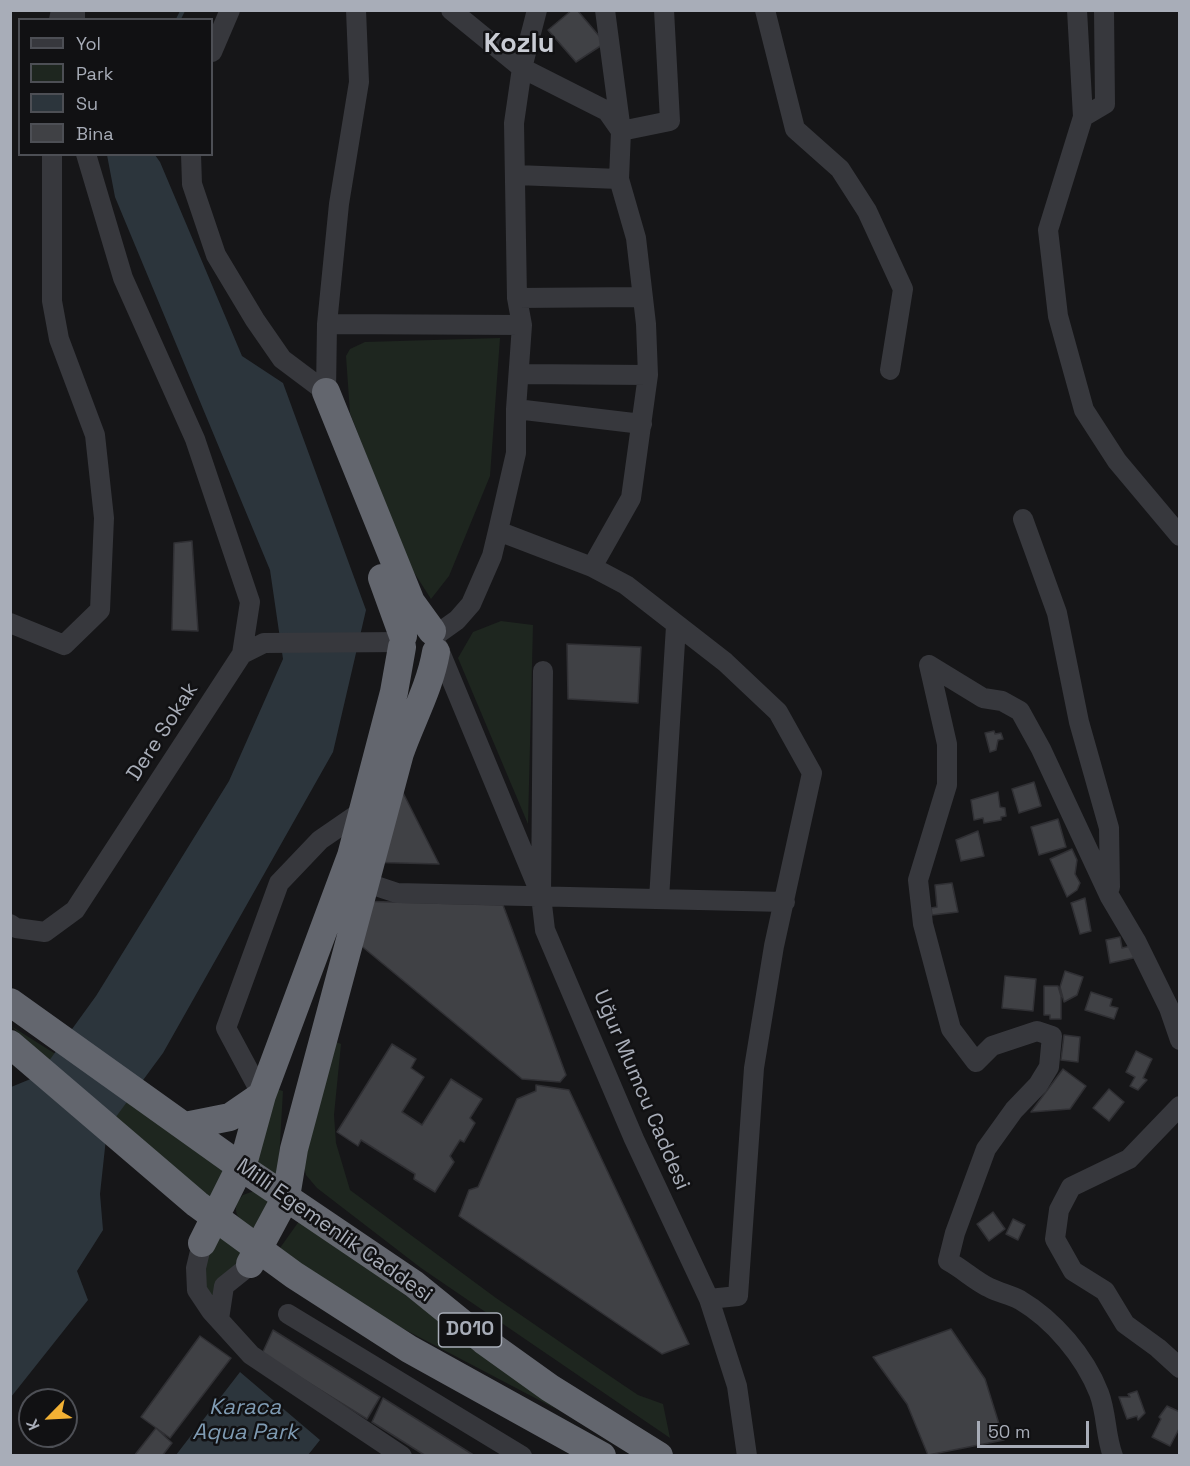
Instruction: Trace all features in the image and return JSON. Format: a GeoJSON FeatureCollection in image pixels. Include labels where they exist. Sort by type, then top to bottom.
{"type":"FeatureCollection","features":[{"type":"Feature","properties":{"kind":"highway"},"geometry":{"type":"LineString","coordinates":[[326,392],[322,409],[325,435],[407,657],[417,662],[429,661],[436,641]]}},
{"type":"Feature","properties":{"kind":"highway"},"geometry":{"type":"LineString","coordinates":[[16,1048],[206,1211],[254,1258],[297,1204],[294,1149],[400,753],[415,710],[432,677],[436,641],[411,602],[326,392]]}},
{"type":"Feature","properties":{"kind":"highway"},"geometry":{"type":"LineString","coordinates":[[202,1243],[206,1211],[241,1167],[262,1095],[311,969],[351,856],[365,809],[402,642]]}},
{"type":"Feature","properties":{"kind":"highway","name":"Milli Egemenlik Caddesi"},"geometry":{"type":"LineString","coordinates":[[10,1002],[241,1167],[414,1284],[483,1340],[550,1388],[659,1455]]}},
{"type":"Feature","properties":{"kind":"highway"},"geometry":{"type":"LineString","coordinates":[[176,1120],[231,1117],[262,1095]]}},
{"type":"Feature","properties":{"kind":"highway","name":"D010"},"geometry":{"type":"LineString","coordinates":[[254,1258],[294,1275],[409,1349],[602,1455]]}},
{"type":"Feature","properties":{"kind":"street"},"geometry":{"type":"LineString","coordinates":[[213,50],[230,10]]}},
{"type":"Feature","properties":{"kind":"street"},"geometry":{"type":"LineString","coordinates":[[326,392],[327,324],[339,204],[359,82],[356,10]]}},
{"type":"Feature","properties":{"kind":"street"},"geometry":{"type":"LineString","coordinates":[[451,10],[522,69],[607,111],[621,131]]}},
{"type":"Feature","properties":{"kind":"street"},"geometry":{"type":"LineString","coordinates":[[537,10],[522,69],[514,123],[517,298],[522,324],[516,410],[516,453],[492,556],[471,604],[436,641],[541,896]]}},
{"type":"Feature","properties":{"kind":"street"},"geometry":{"type":"LineString","coordinates":[[592,567],[631,498],[648,375],[644,297],[636,238],[619,178],[621,131],[605,10]]}},
{"type":"Feature","properties":{"kind":"street"},"geometry":{"type":"LineString","coordinates":[[621,131],[670,121],[664,10]]}},
{"type":"Feature","properties":{"kind":"street"},"geometry":{"type":"LineString","coordinates":[[765,10],[795,129],[840,169],[867,211],[903,289],[890,370]]}},
{"type":"Feature","properties":{"kind":"street"},"geometry":{"type":"LineString","coordinates":[[1077,10],[1083,117],[1048,230],[1058,316],[1084,410],[1117,461],[1179,536]]}},
{"type":"Feature","properties":{"kind":"street"},"geometry":{"type":"LineString","coordinates":[[1083,117],[1104,104],[1104,10]]}},
{"type":"Feature","properties":{"kind":"street"},"geometry":{"type":"LineString","coordinates":[[10,623],[64,645],[100,610],[104,518],[95,435],[59,339],[52,301],[52,156]]}},
{"type":"Feature","properties":{"kind":"street"},"geometry":{"type":"LineString","coordinates":[[87,156],[123,278],[195,439],[250,602],[242,654]]}},
{"type":"Feature","properties":{"kind":"street"},"geometry":{"type":"LineString","coordinates":[[191,156],[192,184],[216,255],[255,320],[282,359],[326,392]]}},
{"type":"Feature","properties":{"kind":"street"},"geometry":{"type":"LineString","coordinates":[[516,175],[619,178]]}},
{"type":"Feature","properties":{"kind":"street"},"geometry":{"type":"LineString","coordinates":[[517,298],[644,297]]}},
{"type":"Feature","properties":{"kind":"street"},"geometry":{"type":"LineString","coordinates":[[327,324],[522,324]]}},
{"type":"Feature","properties":{"kind":"street"},"geometry":{"type":"LineString","coordinates":[[520,374],[648,375]]}},
{"type":"Feature","properties":{"kind":"street"},"geometry":{"type":"LineString","coordinates":[[516,410],[642,424]]}},
{"type":"Feature","properties":{"kind":"street"},"geometry":{"type":"LineString","coordinates":[[1023,519],[1057,614],[1079,722],[1109,828],[1110,897]]}},
{"type":"Feature","properties":{"kind":"street"},"geometry":{"type":"LineString","coordinates":[[498,531],[592,567],[626,585],[725,662],[778,712],[812,773],[774,946],[754,1068],[738,1296],[709,1299]]}},
{"type":"Feature","properties":{"kind":"street"},"geometry":{"type":"LineString","coordinates":[[659,899],[676,626]]}},
{"type":"Feature","properties":{"kind":"street"},"geometry":{"type":"LineString","coordinates":[[242,654],[264,644],[402,642]]}},
{"type":"Feature","properties":{"kind":"street","name":"Dere Sokak"},"geometry":{"type":"LineString","coordinates":[[10,924],[16,928],[45,932],[75,910],[242,654]]}},
{"type":"Feature","properties":{"kind":"street"},"geometry":{"type":"LineString","coordinates":[[1113,1455],[1107,1439],[1107,1416],[1099,1393],[1088,1370],[1063,1336],[1019,1300],[989,1288],[948,1262],[955,1233],[986,1149],[1014,1110],[1038,1085],[1049,1067],[1052,1036],[1038,1031],[992,1046],[976,1062],[951,1029],[923,924],[918,880],[947,785],[947,744],[929,664],[983,698],[1002,701],[1020,711],[1041,749],[1110,897],[1136,941],[1169,1008],[1179,1040]]}},
{"type":"Feature","properties":{"kind":"street"},"geometry":{"type":"LineString","coordinates":[[541,896],[543,671]]}},
{"type":"Feature","properties":{"kind":"street"},"geometry":{"type":"LineString","coordinates":[[262,1095],[226,1029],[279,883],[320,840],[365,809]]}},
{"type":"Feature","properties":{"kind":"street"},"geometry":{"type":"LineString","coordinates":[[367,883],[397,893],[785,902]]}},
{"type":"Feature","properties":{"kind":"street","name":"Uğur Mumcu Caddesi"},"geometry":{"type":"LineString","coordinates":[[541,896],[545,930],[633,1139],[709,1299],[736,1386],[747,1455]]}},
{"type":"Feature","properties":{"kind":"street"},"geometry":{"type":"LineString","coordinates":[[1179,1106],[1129,1159],[1071,1187],[1059,1210],[1055,1239],[1074,1271],[1105,1291],[1125,1324],[1158,1348],[1179,1368]]}},
{"type":"Feature","properties":{"kind":"street"},"geometry":{"type":"LineString","coordinates":[[202,1243],[196,1268],[197,1290],[251,1355],[402,1455]]}},
{"type":"Feature","properties":{"kind":"street"},"geometry":{"type":"LineString","coordinates":[[219,1319],[224,1286],[254,1258]]}},
{"type":"Feature","properties":{"kind":"street"},"geometry":{"type":"LineString","coordinates":[[288,1314],[522,1455]]}},
{"type":"Feature","properties":{"kind":"street"},"geometry":{"type":"LineString","coordinates":[[409,1349],[405,1371],[417,1392]]}},
{"type":"Feature","properties":{"kind":"street"},"geometry":{"type":"LineString","coordinates":[[417,1392],[442,1366]]}},
{"type":"Feature","properties":{"kind":"green space"},"geometry":{"type":"Polygon","coordinates":[[[500,338],[490,476],[449,576],[431,599],[408,563],[350,413],[346,356],[350,349],[365,342],[500,338]]]}},
{"type":"Feature","properties":{"kind":"green space"},"geometry":{"type":"Polygon","coordinates":[[[501,621],[533,625],[528,824],[458,658],[473,632],[501,621]]]}},
{"type":"Feature","properties":{"kind":"green space"},"geometry":{"type":"Polygon","coordinates":[[[11,1026],[232,1165],[205,1203],[11,1026]]]}},
{"type":"Feature","properties":{"kind":"green space"},"geometry":{"type":"Polygon","coordinates":[[[332,1040],[341,1044],[334,1115],[336,1143],[350,1190],[496,1298],[598,1368],[638,1395],[663,1404],[670,1438],[421,1268],[317,1188],[306,1175],[302,1158],[332,1040]]]}},
{"type":"Feature","properties":{"kind":"green space"},"geometry":{"type":"Polygon","coordinates":[[[276,1089],[283,1091],[278,1177],[256,1164],[276,1089]]]}},
{"type":"Feature","properties":{"kind":"green space"},"geometry":{"type":"Polygon","coordinates":[[[254,1191],[265,1195],[272,1218],[251,1229],[242,1222],[236,1210],[243,1195],[254,1191]]]}},
{"type":"Feature","properties":{"kind":"green space"},"geometry":{"type":"Polygon","coordinates":[[[302,1217],[556,1409],[339,1295],[275,1255],[302,1217]]]}},
{"type":"Feature","properties":{"kind":"green space"},"geometry":{"type":"Polygon","coordinates":[[[217,1232],[245,1256],[213,1306],[204,1286],[203,1277],[206,1261],[217,1232]]]}},
{"type":"Feature","properties":{"kind":"water"},"geometry":{"type":"Polygon","coordinates":[[[107,156],[156,156],[160,162],[242,356],[283,383],[366,610],[333,752],[163,1053],[107,1129],[100,1194],[103,1230],[77,1271],[88,1300],[11,1397],[11,1087],[38,1076],[96,996],[229,781],[283,659],[270,570],[115,197],[107,156]]]}},
{"type":"Feature","properties":{"kind":"water","name":"Karaca Aqua Park"},"geometry":{"type":"Polygon","coordinates":[[[240,1372],[320,1440],[308,1455],[176,1455],[240,1372]]]}},
{"type":"Feature","properties":{"kind":"building"},"geometry":{"type":"Polygon","coordinates":[[[572,10],[577,10],[605,43],[576,62],[548,30],[572,10]]]}},
{"type":"Feature","properties":{"kind":"building"},"geometry":{"type":"Polygon","coordinates":[[[192,541],[198,631],[172,630],[174,543],[192,541]]]}},
{"type":"Feature","properties":{"kind":"building"},"geometry":{"type":"Polygon","coordinates":[[[567,644],[641,647],[638,703],[568,699],[567,644]]]}},
{"type":"Feature","properties":{"kind":"building"},"geometry":{"type":"Polygon","coordinates":[[[994,731],[995,734],[1001,733],[1003,739],[998,740],[996,750],[990,752],[985,733],[994,731]]]}},
{"type":"Feature","properties":{"kind":"building"},"geometry":{"type":"Polygon","coordinates":[[[388,763],[439,864],[362,862],[388,763]]]}},
{"type":"Feature","properties":{"kind":"building"},"geometry":{"type":"Polygon","coordinates":[[[1034,782],[1041,806],[1019,813],[1012,789],[1034,782]]]}},
{"type":"Feature","properties":{"kind":"building"},"geometry":{"type":"Polygon","coordinates":[[[998,792],[1000,807],[1005,808],[1006,816],[1001,817],[1001,820],[984,823],[983,818],[974,820],[971,800],[998,792]]]}},
{"type":"Feature","properties":{"kind":"building"},"geometry":{"type":"Polygon","coordinates":[[[1058,819],[1066,847],[1039,855],[1031,827],[1058,819]]]}},
{"type":"Feature","properties":{"kind":"building"},"geometry":{"type":"Polygon","coordinates":[[[978,831],[984,856],[961,861],[956,840],[978,831]]]}},
{"type":"Feature","properties":{"kind":"building"},"geometry":{"type":"Polygon","coordinates":[[[1072,849],[1077,860],[1075,874],[1080,883],[1077,890],[1067,897],[1050,859],[1072,849]]]}},
{"type":"Feature","properties":{"kind":"building"},"geometry":{"type":"Polygon","coordinates":[[[952,883],[958,912],[932,915],[931,908],[937,907],[935,885],[952,883]]]}},
{"type":"Feature","properties":{"kind":"building"},"geometry":{"type":"Polygon","coordinates":[[[1085,898],[1091,931],[1080,934],[1071,903],[1085,898]]]}},
{"type":"Feature","properties":{"kind":"building"},"geometry":{"type":"Polygon","coordinates":[[[355,901],[503,905],[566,1075],[560,1082],[522,1079],[347,934],[355,901]]]}},
{"type":"Feature","properties":{"kind":"building"},"geometry":{"type":"Polygon","coordinates":[[[1120,937],[1122,948],[1135,945],[1138,957],[1110,963],[1106,940],[1120,937]]]}},
{"type":"Feature","properties":{"kind":"building"},"geometry":{"type":"Polygon","coordinates":[[[1065,971],[1083,977],[1077,995],[1064,1002],[1060,987],[1065,971]]]}},
{"type":"Feature","properties":{"kind":"building"},"geometry":{"type":"Polygon","coordinates":[[[1005,976],[1036,979],[1033,1011],[1002,1008],[1005,976]]]}},
{"type":"Feature","properties":{"kind":"building"},"geometry":{"type":"Polygon","coordinates":[[[1044,986],[1058,986],[1061,996],[1061,1019],[1050,1019],[1050,1015],[1044,1015],[1044,986]]]}},
{"type":"Feature","properties":{"kind":"building"},"geometry":{"type":"Polygon","coordinates":[[[1091,992],[1112,999],[1110,1006],[1118,1008],[1114,1019],[1085,1010],[1091,992]]]}},
{"type":"Feature","properties":{"kind":"building"},"geometry":{"type":"Polygon","coordinates":[[[1064,1035],[1080,1037],[1078,1062],[1061,1060],[1064,1035]]]}},
{"type":"Feature","properties":{"kind":"building"},"geometry":{"type":"Polygon","coordinates":[[[392,1044],[416,1059],[411,1068],[424,1077],[402,1112],[422,1125],[451,1079],[482,1099],[470,1118],[475,1123],[464,1142],[460,1140],[450,1156],[454,1162],[435,1192],[414,1179],[415,1174],[361,1140],[358,1146],[337,1132],[392,1044]]]}},
{"type":"Feature","properties":{"kind":"building"},"geometry":{"type":"Polygon","coordinates":[[[1136,1051],[1152,1059],[1143,1078],[1147,1080],[1138,1090],[1130,1086],[1135,1077],[1126,1072],[1136,1051]]]}},
{"type":"Feature","properties":{"kind":"building"},"geometry":{"type":"Polygon","coordinates":[[[1063,1069],[1086,1086],[1070,1109],[1031,1112],[1063,1069]]]}},
{"type":"Feature","properties":{"kind":"building"},"geometry":{"type":"Polygon","coordinates":[[[536,1085],[569,1090],[689,1344],[662,1354],[459,1216],[469,1190],[478,1187],[517,1099],[536,1091],[536,1085]]]}},
{"type":"Feature","properties":{"kind":"building"},"geometry":{"type":"Polygon","coordinates":[[[1109,1089],[1124,1102],[1109,1121],[1093,1108],[1109,1089]]]}},
{"type":"Feature","properties":{"kind":"building"},"geometry":{"type":"Polygon","coordinates":[[[993,1212],[1005,1229],[989,1241],[977,1224],[993,1212]]]}},
{"type":"Feature","properties":{"kind":"building"},"geometry":{"type":"Polygon","coordinates":[[[1013,1219],[1025,1225],[1018,1240],[1006,1234],[1013,1219]]]}},
{"type":"Feature","properties":{"kind":"building"},"geometry":{"type":"Polygon","coordinates":[[[951,1329],[985,1379],[1004,1440],[928,1455],[907,1404],[873,1357],[951,1329]]]}},
{"type":"Feature","properties":{"kind":"building"},"geometry":{"type":"Polygon","coordinates":[[[273,1330],[380,1397],[367,1419],[262,1354],[273,1330]]]}},
{"type":"Feature","properties":{"kind":"building"},"geometry":{"type":"Polygon","coordinates":[[[200,1336],[231,1358],[170,1438],[141,1417],[200,1336]]]}},
{"type":"Feature","properties":{"kind":"building"},"geometry":{"type":"Polygon","coordinates":[[[1137,1391],[1145,1413],[1138,1420],[1137,1416],[1127,1419],[1119,1397],[1130,1397],[1128,1394],[1137,1391]]]}},
{"type":"Feature","properties":{"kind":"building"},"geometry":{"type":"Polygon","coordinates":[[[383,1398],[475,1456],[426,1456],[372,1422],[383,1398]]]}},
{"type":"Feature","properties":{"kind":"building"},"geometry":{"type":"Polygon","coordinates":[[[1167,1406],[1180,1412],[1180,1427],[1170,1446],[1152,1437],[1161,1419],[1159,1417],[1167,1406]]]}},
{"type":"Feature","properties":{"kind":"building"},"geometry":{"type":"Polygon","coordinates":[[[156,1428],[172,1443],[162,1456],[134,1456],[156,1428]]]}},
{"type":"Feature","properties":{"kind":"waterway"},"geometry":{"type":"LineString","coordinates":[[179,18],[183,10]]}},
{"type":"Feature","properties":{"kind":"district","name":"Kozlu"},"geometry":{"type":"Point","coordinates":[519,45]}}]}
